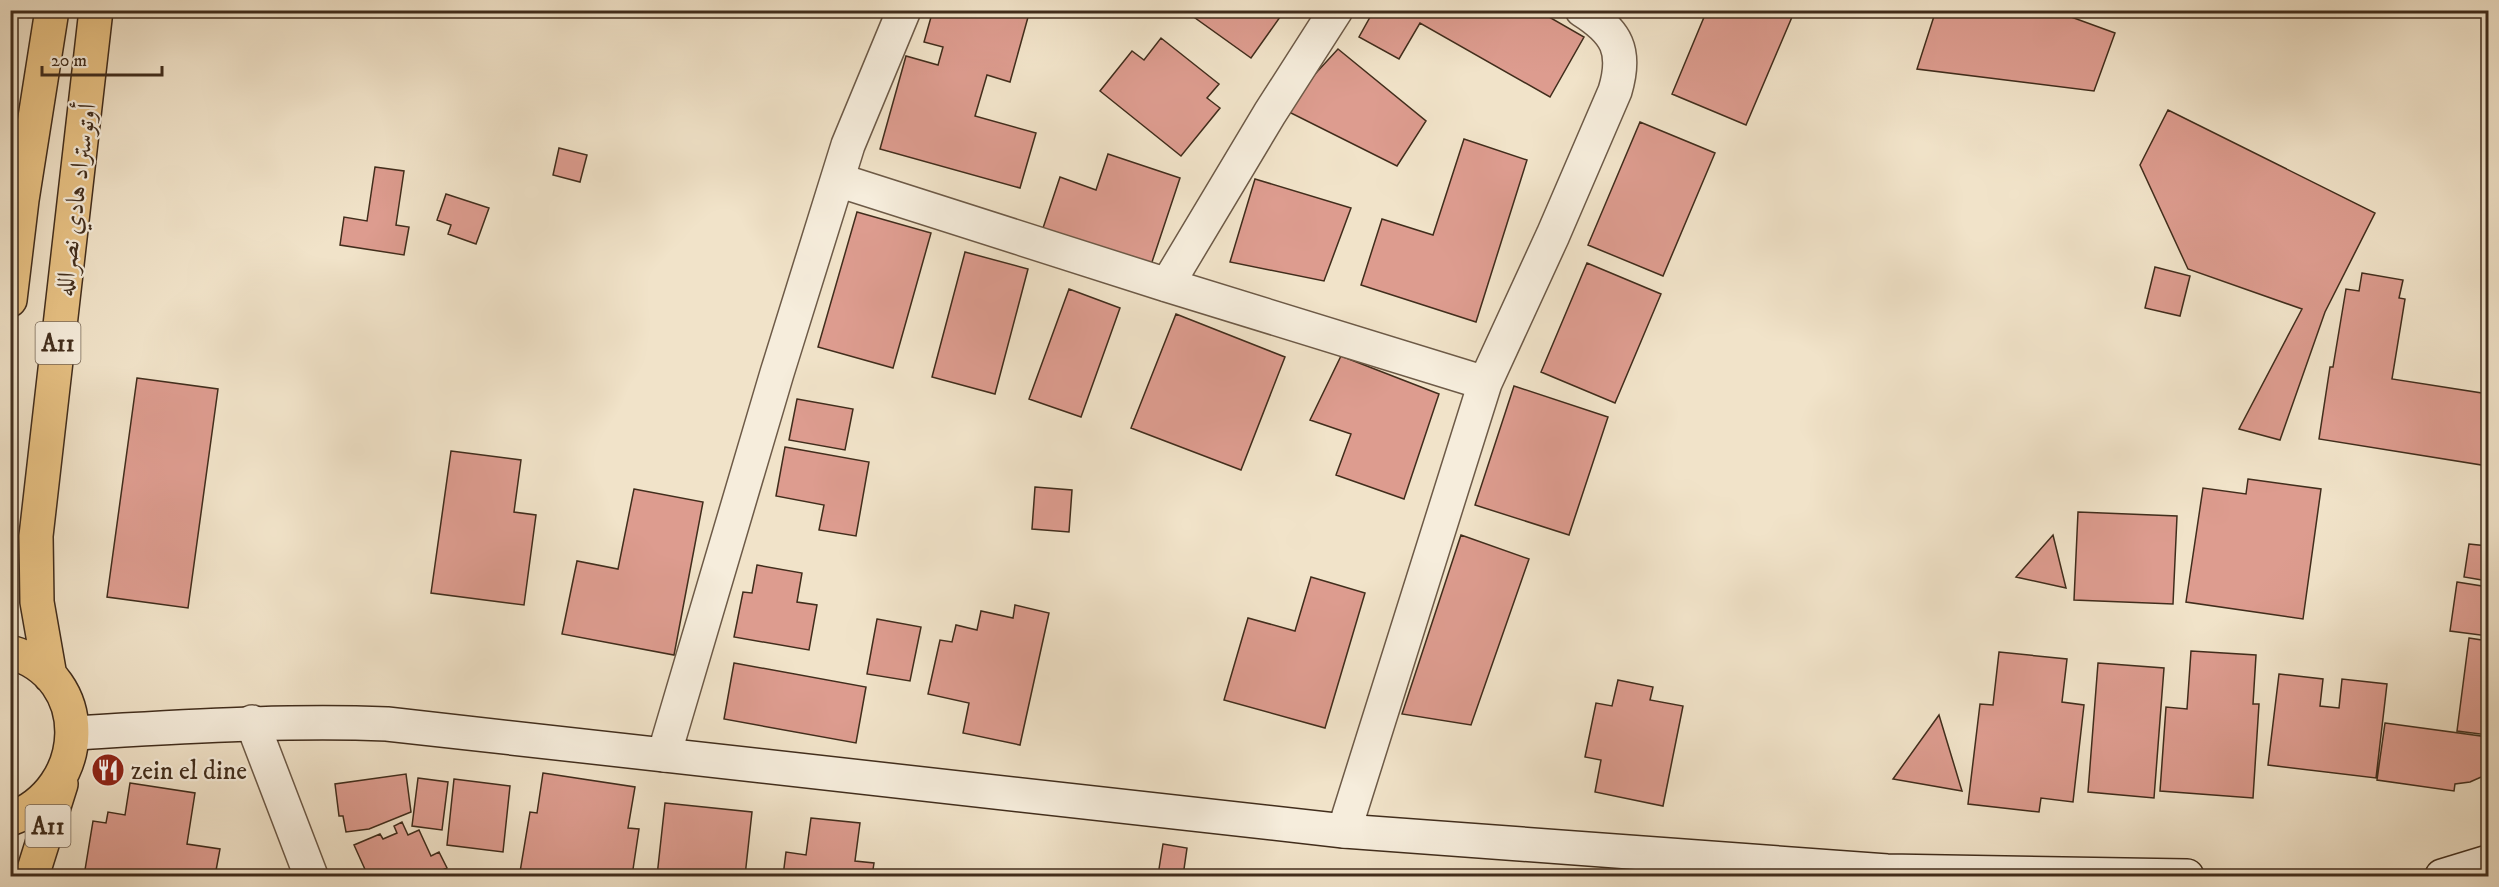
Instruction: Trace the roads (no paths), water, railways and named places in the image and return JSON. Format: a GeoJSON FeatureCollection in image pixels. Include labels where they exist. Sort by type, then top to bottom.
{"type":"FeatureCollection","features":[{"type":"Feature","properties":{"kind":"highway","name":"أوتوستراد هادي نصرالله"},"geometry":{"type":"LineString","coordinates":[[10,300],[16,199],[52,10]]}},
{"type":"Feature","properties":{"kind":"highway","name":"أوتوستراد هادي نصرالله"},"geometry":{"type":"LineString","coordinates":[[50,676],[37,602],[36,536],[96,10]]}},
{"type":"Feature","properties":{"kind":"highway","name":"A11"},"geometry":{"type":"LineString","coordinates":[[10,652],[27,658],[50,676],[58,686],[69,708],[73,733],[69,761],[32,876]]}},
{"type":"Feature","properties":{"kind":"highway","name":"A11"},"geometry":{"type":"LineString","coordinates":[[10,819],[34,808],[46,799],[64,775]]}},
{"type":"Feature","properties":{"kind":"street"},"geometry":{"type":"LineString","coordinates":[[664,755],[777,373],[848,145],[904,10]]}},
{"type":"Feature","properties":{"kind":"street"},"geometry":{"type":"LineString","coordinates":[[1167,285],[1270,113],[1336,10]]}},
{"type":"Feature","properties":{"kind":"street"},"geometry":{"type":"LineString","coordinates":[[1344,831],[1485,383],[1553,235],[1622,70],[1619,47],[1607,28],[1582,10]]}},
{"type":"Feature","properties":{"kind":"street"},"geometry":{"type":"LineString","coordinates":[[838,180],[1485,383]]}},
{"type":"Feature","properties":{"kind":"street"},"geometry":{"type":"LineString","coordinates":[[73,733],[252,722],[318,721],[387,724],[1344,831],[1886,874],[2187,876]]}},
{"type":"Feature","properties":{"kind":"street"},"geometry":{"type":"LineString","coordinates":[[252,722],[312,876]]}},
{"type":"Feature","properties":{"kind":"street"},"geometry":{"type":"LineString","coordinates":[[2442,876],[2488,861]]}},
{"type":"Feature","properties":{"kind":"place","name":"zein el dine"},"geometry":{"type":"Point","coordinates":[108,770]}}]}
